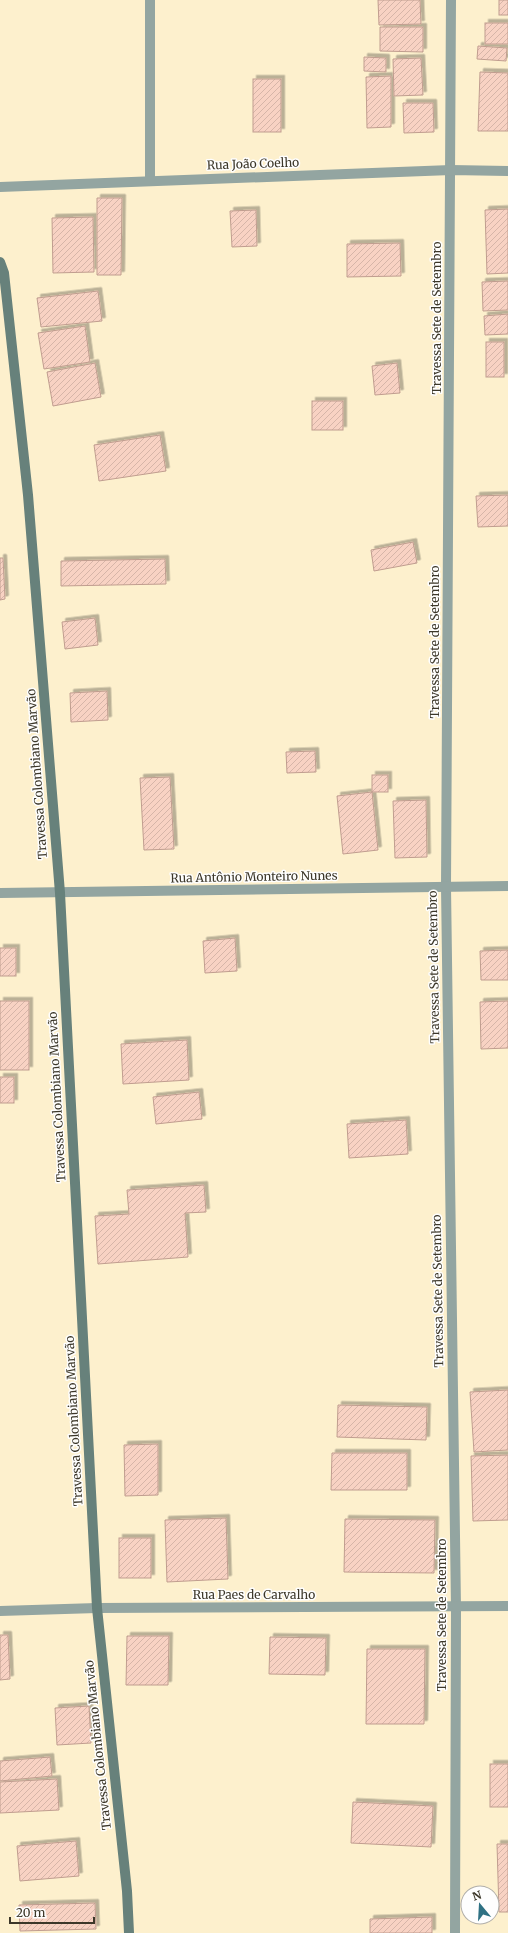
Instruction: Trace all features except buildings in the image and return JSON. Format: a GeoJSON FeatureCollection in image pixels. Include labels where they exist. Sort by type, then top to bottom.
{"type":"FeatureCollection","features":[{"type":"Feature","properties":{"kind":"main road","name":"Travessa Colombiano Marvão"},"geometry":{"type":"LineString","coordinates":[[0,262],[4,273],[28,495],[60,893],[97,1608],[127,1891],[129,1933]]}},
{"type":"Feature","properties":{"kind":"street"},"geometry":{"type":"LineString","coordinates":[[150,0],[150,181]]}},
{"type":"Feature","properties":{"kind":"street","name":"Travessa Sete de Setembro"},"geometry":{"type":"LineString","coordinates":[[451,0],[446,887],[456,1608],[455,1933]]}},
{"type":"Feature","properties":{"kind":"street","name":"Rua João Coelho"},"geometry":{"type":"LineString","coordinates":[[0,187],[451,170],[508,171]]}},
{"type":"Feature","properties":{"kind":"street","name":"Rua Antônio Monteiro Nunes"},"geometry":{"type":"LineString","coordinates":[[0,893],[508,886]]}},
{"type":"Feature","properties":{"kind":"street","name":"Rua Paes de Carvalho"},"geometry":{"type":"LineString","coordinates":[[0,1611],[97,1608],[456,1608],[508,1606]]}}]}
